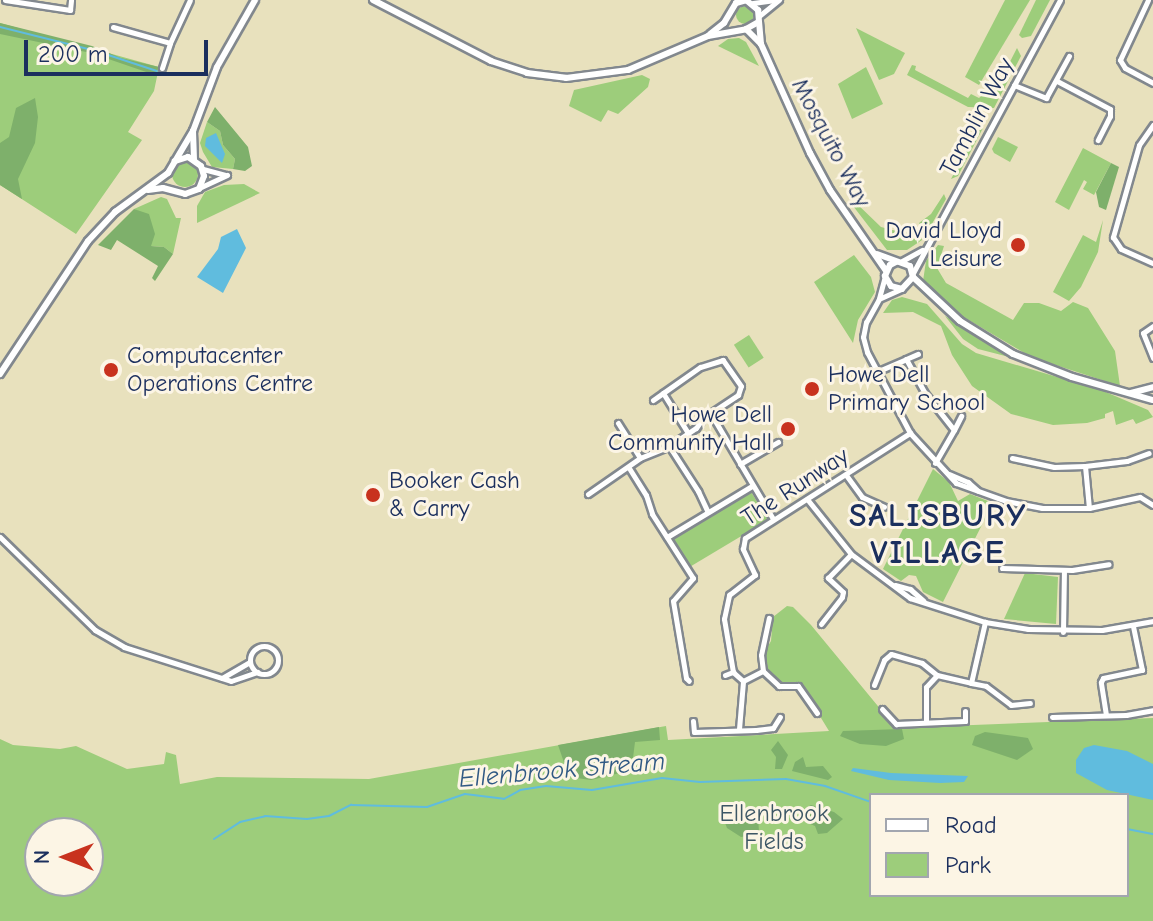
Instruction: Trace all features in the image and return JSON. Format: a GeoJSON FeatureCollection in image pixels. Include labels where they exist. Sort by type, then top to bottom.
{"type":"FeatureCollection","features":[{"type":"Feature","properties":{"kind":"street"},"geometry":{"type":"LineString","coordinates":[[5,0],[70,10],[71,0]]}},
{"type":"Feature","properties":{"kind":"street"},"geometry":{"type":"LineString","coordinates":[[162,68],[190,0]]}},
{"type":"Feature","properties":{"kind":"street"},"geometry":{"type":"LineString","coordinates":[[0,374],[88,241],[115,212],[168,173],[193,131],[217,67],[255,0]]}},
{"type":"Feature","properties":{"kind":"street"},"geometry":{"type":"LineString","coordinates":[[373,0],[491,61],[540,76],[578,78],[611,74],[708,36],[742,29],[758,19],[777,0]]}},
{"type":"Feature","properties":{"kind":"street"},"geometry":{"type":"LineString","coordinates":[[708,36],[731,8],[749,1],[777,0]]}},
{"type":"Feature","properties":{"kind":"street","name":"Tamblin Way"},"geometry":{"type":"LineString","coordinates":[[913,276],[924,249],[1060,0]]}},
{"type":"Feature","properties":{"kind":"street"},"geometry":{"type":"LineString","coordinates":[[1148,0],[1120,60],[1125,68],[1153,83]]}},
{"type":"Feature","properties":{"kind":"street","name":"Mosquito Way"},"geometry":{"type":"LineString","coordinates":[[749,1],[758,19],[761,44],[824,180],[877,254],[886,273]]}},
{"type":"Feature","properties":{"kind":"street","name":"Mosquito Way"},"geometry":{"type":"LineString","coordinates":[[731,8],[742,29],[761,44]]}},
{"type":"Feature","properties":{"kind":"street"},"geometry":{"type":"LineString","coordinates":[[113,27],[170,43]]}},
{"type":"Feature","properties":{"kind":"street"},"geometry":{"type":"LineString","coordinates":[[1014,85],[1044,99],[1069,56]]}},
{"type":"Feature","properties":{"kind":"street"},"geometry":{"type":"LineString","coordinates":[[1057,81],[1110,109],[1110,116],[1098,140]]}},
{"type":"Feature","properties":{"kind":"street"},"geometry":{"type":"LineString","coordinates":[[1153,125],[1139,145],[1113,237],[1121,249],[1153,263]]}},
{"type":"Feature","properties":{"kind":"street"},"geometry":{"type":"LineString","coordinates":[[148,190],[189,194],[227,175],[203,169],[194,159],[193,131]]}},
{"type":"Feature","properties":{"kind":"street"},"geometry":{"type":"LineString","coordinates":[[175,161],[194,159]]}},
{"type":"Feature","properties":{"kind":"street"},"geometry":{"type":"LineString","coordinates":[[199,189],[204,180],[203,169]]}},
{"type":"Feature","properties":{"kind":"street"},"geometry":{"type":"LineString","coordinates":[[168,173],[175,191]]}},
{"type":"Feature","properties":{"kind":"street"},"geometry":{"type":"LineString","coordinates":[[924,249],[899,261],[886,273],[863,337],[876,372],[910,433],[935,463],[963,488],[1038,507],[1089,508],[1140,497],[1153,505]]}},
{"type":"Feature","properties":{"kind":"street"},"geometry":{"type":"LineString","coordinates":[[877,254],[899,261],[960,321],[1013,354],[1072,377],[1153,400]]}},
{"type":"Feature","properties":{"kind":"street"},"geometry":{"type":"LineString","coordinates":[[886,273],[891,286],[930,294]]}},
{"type":"Feature","properties":{"kind":"street"},"geometry":{"type":"LineString","coordinates":[[879,299],[904,288],[913,276]]}},
{"type":"Feature","properties":{"kind":"street"},"geometry":{"type":"LineString","coordinates":[[1153,326],[1143,333],[1153,358]]}},
{"type":"Feature","properties":{"kind":"street"},"geometry":{"type":"LineString","coordinates":[[876,372],[918,354]]}},
{"type":"Feature","properties":{"kind":"street"},"geometry":{"type":"LineString","coordinates":[[906,359],[924,392],[954,430]]}},
{"type":"Feature","properties":{"kind":"street"},"geometry":{"type":"LineString","coordinates":[[588,494],[640,458],[669,446],[688,433],[738,395],[741,386],[723,360],[700,367],[653,400]]}},
{"type":"Feature","properties":{"kind":"street"},"geometry":{"type":"LineString","coordinates":[[1131,393],[1153,387]]}},
{"type":"Feature","properties":{"kind":"street"},"geometry":{"type":"LineString","coordinates":[[663,393],[688,433]]}},
{"type":"Feature","properties":{"kind":"street"},"geometry":{"type":"LineString","coordinates":[[711,414],[773,519]]}},
{"type":"Feature","properties":{"kind":"street"},"geometry":{"type":"LineString","coordinates":[[935,463],[961,416]]}},
{"type":"Feature","properties":{"kind":"street"},"geometry":{"type":"LineString","coordinates":[[618,423],[640,458]]}},
{"type":"Feature","properties":{"kind":"street","name":"The Runway"},"geometry":{"type":"LineString","coordinates":[[733,672],[724,619],[729,595],[755,575],[742,544],[773,519],[910,433]]}},
{"type":"Feature","properties":{"kind":"street"},"geometry":{"type":"LineString","coordinates":[[740,464],[778,442]]}},
{"type":"Feature","properties":{"kind":"street"},"geometry":{"type":"LineString","coordinates":[[669,446],[708,512]]}},
{"type":"Feature","properties":{"kind":"street"},"geometry":{"type":"LineString","coordinates":[[1012,458],[1054,467],[1085,466],[1127,461],[1149,453]]}},
{"type":"Feature","properties":{"kind":"street"},"geometry":{"type":"LineString","coordinates":[[1085,466],[1089,508]]}},
{"type":"Feature","properties":{"kind":"street"},"geometry":{"type":"LineString","coordinates":[[629,468],[693,578],[673,601],[689,681]]}},
{"type":"Feature","properties":{"kind":"street"},"geometry":{"type":"LineString","coordinates":[[846,475],[862,497],[884,507]]}},
{"type":"Feature","properties":{"kind":"street"},"geometry":{"type":"LineString","coordinates":[[667,537],[752,486]]}},
{"type":"Feature","properties":{"kind":"street"},"geometry":{"type":"LineString","coordinates":[[807,499],[851,554],[910,598],[985,622],[1063,632],[1133,626],[1153,621]]}},
{"type":"Feature","properties":{"kind":"street"},"geometry":{"type":"LineString","coordinates":[[0,537],[95,630],[110,640],[135,652],[221,678],[244,679],[257,672]]}},
{"type":"Feature","properties":{"kind":"street"},"geometry":{"type":"LineString","coordinates":[[821,624],[843,592],[828,578],[851,554]]}},
{"type":"Feature","properties":{"kind":"street"},"geometry":{"type":"LineString","coordinates":[[1002,568],[1064,570],[1109,564]]}},
{"type":"Feature","properties":{"kind":"street"},"geometry":{"type":"LineString","coordinates":[[1063,632],[1064,570]]}},
{"type":"Feature","properties":{"kind":"street"},"geometry":{"type":"LineString","coordinates":[[769,618],[761,655],[763,671],[779,686],[798,686],[817,713]]}},
{"type":"Feature","properties":{"kind":"street"},"geometry":{"type":"LineString","coordinates":[[971,683],[985,622]]}},
{"type":"Feature","properties":{"kind":"street"},"geometry":{"type":"LineString","coordinates":[[1133,626],[1142,670]]}},
{"type":"Feature","properties":{"kind":"street"},"geometry":{"type":"LineString","coordinates":[[221,678],[246,667],[252,652],[259,646],[269,646],[276,652],[278,662],[274,670],[263,674],[257,672],[250,662]]}},
{"type":"Feature","properties":{"kind":"street"},"geometry":{"type":"LineString","coordinates":[[874,685],[884,660],[891,654],[922,663],[937,675],[986,686],[1008,704],[1030,703]]}},
{"type":"Feature","properties":{"kind":"street"},"geometry":{"type":"LineString","coordinates":[[1106,715],[1103,678],[1153,668]]}},
{"type":"Feature","properties":{"kind":"street"},"geometry":{"type":"LineString","coordinates":[[743,681],[763,671]]}},
{"type":"Feature","properties":{"kind":"street"},"geometry":{"type":"LineString","coordinates":[[725,675],[733,672],[743,681]]}},
{"type":"Feature","properties":{"kind":"street"},"geometry":{"type":"LineString","coordinates":[[926,722],[926,687],[937,675]]}},
{"type":"Feature","properties":{"kind":"street"},"geometry":{"type":"LineString","coordinates":[[739,729],[743,681]]}},
{"type":"Feature","properties":{"kind":"street"},"geometry":{"type":"LineString","coordinates":[[882,709],[896,724],[965,721],[965,711]]}},
{"type":"Feature","properties":{"kind":"street"},"geometry":{"type":"LineString","coordinates":[[1052,717],[1153,710]]}},
{"type":"Feature","properties":{"kind":"street"},"geometry":{"type":"LineString","coordinates":[[693,721],[694,732],[773,728],[780,717]]}},
{"type":"Feature","properties":{"kind":"green space"},"geometry":{"type":"Polygon","coordinates":[[[1005,0],[1030,0],[979,85],[965,77],[1005,0]]]}},
{"type":"Feature","properties":{"kind":"green space"},"geometry":{"type":"Polygon","coordinates":[[[1036,0],[1050,0],[1031,36],[1022,38],[1019,35],[1036,0]]]}},
{"type":"Feature","properties":{"kind":"green space"},"geometry":{"type":"Polygon","coordinates":[[[741,6],[749,6],[754,15],[752,22],[741,24],[736,19],[736,11],[741,6]]]}},
{"type":"Feature","properties":{"kind":"green space"},"geometry":{"type":"Polygon","coordinates":[[[0,23],[159,67],[154,91],[128,132],[142,140],[76,234],[0,185],[0,23]]]}},
{"type":"Feature","properties":{"kind":"green space"},"geometry":{"type":"Polygon","coordinates":[[[0,23],[159,67],[155,75],[91,53],[0,34],[0,23]]]}},
{"type":"Feature","properties":{"kind":"green space"},"geometry":{"type":"Polygon","coordinates":[[[856,28],[905,53],[894,74],[879,80],[856,28]]]}},
{"type":"Feature","properties":{"kind":"green space"},"geometry":{"type":"Polygon","coordinates":[[[739,38],[746,42],[759,66],[718,46],[728,39],[739,38]]]}},
{"type":"Feature","properties":{"kind":"green space"},"geometry":{"type":"Polygon","coordinates":[[[1017,48],[1021,56],[994,108],[968,107],[907,75],[912,65],[916,66],[915,70],[968,98],[971,94],[979,98],[988,90],[994,93],[1017,48]]]}},
{"type":"Feature","properties":{"kind":"green space"},"geometry":{"type":"Polygon","coordinates":[[[866,67],[883,104],[852,119],[838,84],[866,67]]]}},
{"type":"Feature","properties":{"kind":"green space"},"geometry":{"type":"Polygon","coordinates":[[[642,75],[650,79],[648,87],[618,114],[608,110],[601,122],[569,106],[574,90],[642,75]]]}},
{"type":"Feature","properties":{"kind":"green space"},"geometry":{"type":"Polygon","coordinates":[[[35,98],[38,117],[35,143],[18,179],[22,199],[0,185],[0,143],[9,137],[16,108],[35,98]]]}},
{"type":"Feature","properties":{"kind":"green space"},"geometry":{"type":"Polygon","coordinates":[[[215,107],[248,147],[252,166],[245,171],[233,169],[235,159],[223,145],[220,131],[207,122],[215,107]]]}},
{"type":"Feature","properties":{"kind":"green space"},"geometry":{"type":"Polygon","coordinates":[[[207,122],[220,131],[223,145],[235,159],[233,169],[212,167],[203,152],[200,143],[207,122]]]}},
{"type":"Feature","properties":{"kind":"green space"},"geometry":{"type":"Polygon","coordinates":[[[982,122],[983,128],[958,176],[951,179],[982,122]]]}},
{"type":"Feature","properties":{"kind":"green space"},"geometry":{"type":"Polygon","coordinates":[[[998,137],[1018,147],[1010,162],[992,149],[998,137]]]}},
{"type":"Feature","properties":{"kind":"green space"},"geometry":{"type":"Polygon","coordinates":[[[1083,148],[1111,163],[1094,195],[1083,189],[1087,182],[1084,180],[1069,210],[1055,202],[1083,148]]]}},
{"type":"Feature","properties":{"kind":"green space"},"geometry":{"type":"Polygon","coordinates":[[[185,161],[194,165],[198,174],[194,183],[185,187],[176,183],[172,174],[176,165],[185,161]]]}},
{"type":"Feature","properties":{"kind":"green space"},"geometry":{"type":"Polygon","coordinates":[[[1111,163],[1119,167],[1106,210],[1099,207],[1096,192],[1111,163]]]}},
{"type":"Feature","properties":{"kind":"green space"},"geometry":{"type":"Polygon","coordinates":[[[244,184],[260,193],[197,223],[197,206],[205,192],[224,185],[244,184]]]}},
{"type":"Feature","properties":{"kind":"green space"},"geometry":{"type":"Polygon","coordinates":[[[944,194],[946,199],[924,238],[919,223],[931,214],[944,194]]]}},
{"type":"Feature","properties":{"kind":"green space"},"geometry":{"type":"Polygon","coordinates":[[[161,197],[167,199],[176,218],[181,218],[173,254],[164,247],[151,246],[143,214],[134,209],[161,197]]]}},
{"type":"Feature","properties":{"kind":"green space"},"geometry":{"type":"Polygon","coordinates":[[[853,200],[881,227],[904,233],[918,230],[922,240],[907,250],[887,250],[850,202],[853,200]]]}},
{"type":"Feature","properties":{"kind":"green space"},"geometry":{"type":"Polygon","coordinates":[[[134,209],[149,214],[155,234],[151,246],[164,247],[173,254],[155,281],[152,278],[158,266],[117,240],[111,250],[98,245],[134,209]]]}},
{"type":"Feature","properties":{"kind":"green space"},"geometry":{"type":"Polygon","coordinates":[[[1103,220],[1098,252],[1081,287],[1069,301],[1053,292],[1083,235],[1096,242],[1103,220]]]}},
{"type":"Feature","properties":{"kind":"green space"},"geometry":{"type":"Polygon","coordinates":[[[938,245],[944,246],[937,268],[946,283],[1013,320],[1024,303],[1039,303],[1061,311],[1073,302],[1088,308],[1115,351],[1120,386],[1031,357],[955,312],[923,281],[926,261],[938,245]]]}},
{"type":"Feature","properties":{"kind":"green space"},"geometry":{"type":"Polygon","coordinates":[[[854,255],[871,277],[875,292],[858,320],[853,343],[814,282],[854,255]]]}},
{"type":"Feature","properties":{"kind":"green space"},"geometry":{"type":"Polygon","coordinates":[[[902,297],[927,304],[962,344],[976,353],[1101,390],[1148,410],[1153,417],[1136,424],[1133,419],[1116,425],[1113,411],[1105,414],[1105,418],[1087,423],[1053,425],[1011,414],[972,386],[952,355],[941,326],[913,312],[883,313],[892,300],[902,297]]]}},
{"type":"Feature","properties":{"kind":"green space"},"geometry":{"type":"Polygon","coordinates":[[[945,316],[1021,360],[978,349],[963,339],[945,316]]]}},
{"type":"Feature","properties":{"kind":"green space"},"geometry":{"type":"Polygon","coordinates":[[[749,335],[764,358],[749,367],[734,345],[749,335]]]}},
{"type":"Feature","properties":{"kind":"green space"},"geometry":{"type":"Polygon","coordinates":[[[933,469],[949,482],[958,501],[970,494],[993,503],[943,602],[923,592],[916,576],[909,575],[901,581],[883,569],[933,469]]]}},
{"type":"Feature","properties":{"kind":"green space"},"geometry":{"type":"Polygon","coordinates":[[[750,490],[768,520],[690,567],[672,537],[750,490]]]}},
{"type":"Feature","properties":{"kind":"green space"},"geometry":{"type":"Polygon","coordinates":[[[1025,573],[1058,577],[1056,624],[1004,619],[1025,573]]]}},
{"type":"Feature","properties":{"kind":"green space","name":"Ellenbrook Fields"},"geometry":{"type":"Polygon","coordinates":[[[787,606],[793,607],[896,728],[1153,718],[1153,921],[0,921],[0,739],[13,745],[60,749],[76,746],[127,769],[164,764],[166,752],[176,755],[180,784],[217,777],[369,779],[666,726],[668,740],[829,731],[799,682],[778,683],[768,669],[765,651],[771,641],[773,617],[787,606]]]}},
{"type":"Feature","properties":{"kind":"green space"},"geometry":{"type":"Polygon","coordinates":[[[659,727],[660,740],[635,742],[633,758],[623,759],[624,772],[591,780],[569,777],[558,745],[659,727]]]}},
{"type":"Feature","properties":{"kind":"green space"},"geometry":{"type":"Polygon","coordinates":[[[902,729],[904,739],[886,746],[860,744],[840,736],[843,731],[902,729]]]}},
{"type":"Feature","properties":{"kind":"green space"},"geometry":{"type":"Polygon","coordinates":[[[985,732],[1028,738],[1033,749],[1017,760],[972,745],[975,736],[985,732]]]}},
{"type":"Feature","properties":{"kind":"green space"},"geometry":{"type":"Polygon","coordinates":[[[778,741],[788,755],[782,769],[775,769],[776,757],[771,750],[778,741]]]}},
{"type":"Feature","properties":{"kind":"green space"},"geometry":{"type":"Polygon","coordinates":[[[803,757],[806,767],[823,766],[832,777],[828,780],[792,771],[795,762],[803,757]]]}},
{"type":"Feature","properties":{"kind":"green space"},"geometry":{"type":"Polygon","coordinates":[[[811,805],[834,812],[843,819],[827,833],[818,834],[815,826],[803,821],[804,809],[811,805]]]}},
{"type":"Feature","properties":{"kind":"green space"},"geometry":{"type":"Polygon","coordinates":[[[722,815],[758,817],[760,846],[747,836],[741,837],[727,828],[722,815]]]}},
{"type":"Feature","properties":{"kind":"water"},"geometry":{"type":"Polygon","coordinates":[[[216,133],[225,154],[222,163],[205,146],[206,138],[216,133]]]}},
{"type":"Feature","properties":{"kind":"water"},"geometry":{"type":"Polygon","coordinates":[[[237,229],[246,248],[223,293],[197,277],[218,249],[221,237],[237,229]]]}},
{"type":"Feature","properties":{"kind":"water"},"geometry":{"type":"Polygon","coordinates":[[[1094,745],[1127,751],[1153,764],[1153,800],[1107,790],[1076,773],[1076,760],[1084,748],[1094,745]]]}},
{"type":"Feature","properties":{"kind":"water"},"geometry":{"type":"Polygon","coordinates":[[[853,768],[968,776],[964,782],[889,780],[851,771],[853,768]]]}},
{"type":"Feature","properties":{"kind":"waterway"},"geometry":{"type":"LineString","coordinates":[[0,27],[96,51],[157,71]]}},
{"type":"Feature","properties":{"kind":"waterway","name":"Ellenbrook Stream"},"geometry":{"type":"LineString","coordinates":[[214,839],[240,822],[265,816],[307,819],[329,816],[351,805],[427,807],[465,794],[504,799],[520,790],[546,786],[592,790],[662,778],[700,782],[786,779],[825,786],[869,801]]}},
{"type":"Feature","properties":{"kind":"waterway","name":"Ellenbrook Stream"},"geometry":{"type":"LineString","coordinates":[[1129,829],[1153,834]]}},
{"type":"Feature","properties":{"kind":"place","name":"David Lloyd Leisure"},"geometry":{"type":"Point","coordinates":[1018,245]}},
{"type":"Feature","properties":{"kind":"place","name":"Computacenter Operations Centre"},"geometry":{"type":"Point","coordinates":[111,370]}},
{"type":"Feature","properties":{"kind":"place","name":"Howe Dell Primary School"},"geometry":{"type":"Point","coordinates":[812,389]}},
{"type":"Feature","properties":{"kind":"place","name":"Howe Dell Community Hall"},"geometry":{"type":"Point","coordinates":[788,429]}},
{"type":"Feature","properties":{"kind":"place","name":"Booker Cash & Carry"},"geometry":{"type":"Point","coordinates":[373,495]}},
{"type":"Feature","properties":{"kind":"district","name":"SALISBURY VILLAGE"},"geometry":{"type":"Point","coordinates":[938,536]}}]}
